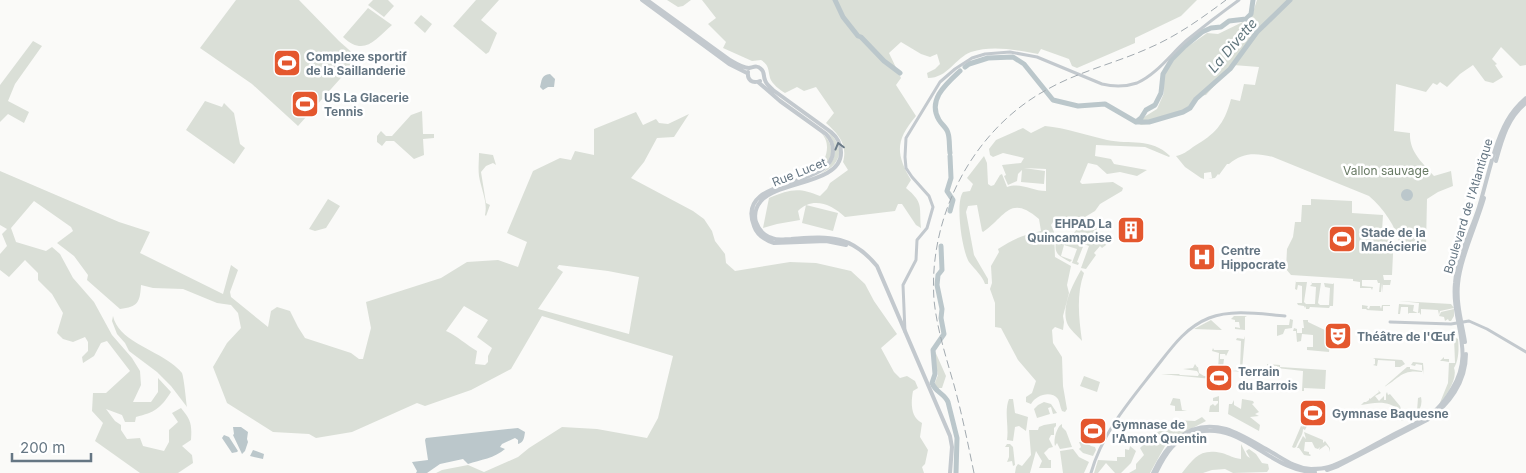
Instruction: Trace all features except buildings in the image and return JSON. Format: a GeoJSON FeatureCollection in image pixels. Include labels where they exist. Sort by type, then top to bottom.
{"type":"FeatureCollection","features":[{"type":"Feature","properties":{"kind":"main road"},"geometry":{"type":"LineString","coordinates":[[642,0],[729,64],[748,73]]}},
{"type":"Feature","properties":{"kind":"main road"},"geometry":{"type":"LineString","coordinates":[[647,0],[725,57],[744,67],[751,68],[756,66],[761,68],[764,72],[763,78],[758,82],[750,81],[748,73],[751,68]]}},
{"type":"Feature","properties":{"kind":"main road"},"geometry":{"type":"LineString","coordinates":[[905,332],[902,285],[917,258],[917,240],[927,228],[933,207],[930,196],[908,172],[905,160],[906,138],[940,82],[972,58],[985,54],[1005,52],[1037,57],[1109,86],[1124,86],[1140,81],[1157,69],[1173,53],[1239,0]]}},
{"type":"Feature","properties":{"kind":"main road","name":"Rue Lucet"},"geometry":{"type":"LineString","coordinates":[[763,78],[777,94],[835,135],[841,152],[839,162],[829,172],[768,194],[761,200],[755,217],[758,228],[767,236],[775,239],[825,238],[842,241],[865,253],[877,266],[950,436],[952,446],[950,473]]}},
{"type":"Feature","properties":{"kind":"main road","name":"Rue Lucet"},"geometry":{"type":"LineString","coordinates":[[758,82],[780,101],[826,134],[832,141],[833,149],[831,160],[823,170],[772,189],[759,197],[752,214],[756,230],[766,240],[774,243],[833,242],[847,245],[856,250],[868,259],[877,270],[895,308]]}},
{"type":"Feature","properties":{"kind":"main road","name":"Boulevard de l'Atlantique"},"geometry":{"type":"LineString","coordinates":[[1154,473],[1164,452],[1176,438],[1192,430],[1209,427],[1233,432],[1294,466],[1301,468],[1325,468],[1341,462],[1420,420],[1441,404],[1457,382],[1463,365],[1463,342],[1454,292],[1456,271],[1478,209],[1500,134],[1513,111],[1526,98]]}},
{"type":"Feature","properties":{"kind":"main road","name":"Boulevard de l'Atlantique"},"geometry":{"type":"LineString","coordinates":[[1460,323],[1458,293],[1461,269],[1503,137],[1512,118],[1526,102]]}},
{"type":"Feature","properties":{"kind":"main road"},"geometry":{"type":"LineString","coordinates":[[1091,473],[1102,443],[1119,414],[1177,341],[1189,330],[1210,317],[1230,313],[1284,316]]}},
{"type":"Feature","properties":{"kind":"main road"},"geometry":{"type":"LineString","coordinates":[[1390,322],[1451,324],[1469,321],[1478,324],[1526,352]]}},
{"type":"Feature","properties":{"kind":"green space","name":"Complexe sportif de la Saillanderie"},"geometry":{"type":"Polygon","coordinates":[[[236,0],[299,0],[357,57],[356,61],[298,126],[252,84],[200,48],[236,0]]]}},
{"type":"Feature","properties":{"kind":"green space"},"geometry":{"type":"Polygon","coordinates":[[[373,0],[388,0],[394,6],[384,17],[368,5],[373,0]]]}},
{"type":"Feature","properties":{"kind":"green space"},"geometry":{"type":"Polygon","coordinates":[[[476,0],[499,0],[481,20],[497,33],[489,52],[486,54],[453,26],[476,0]]]}},
{"type":"Feature","properties":{"kind":"green space"},"geometry":{"type":"Polygon","coordinates":[[[667,0],[691,0],[678,7],[667,0]]]}},
{"type":"Feature","properties":{"kind":"green space"},"geometry":{"type":"Polygon","coordinates":[[[702,0],[1197,0],[1181,16],[1135,38],[1135,43],[1077,68],[1072,66],[1069,59],[1041,49],[1038,54],[1004,49],[987,49],[971,52],[941,75],[928,78],[927,73],[940,64],[937,54],[930,57],[921,54],[901,42],[889,53],[901,78],[896,85],[916,116],[901,140],[900,154],[911,180],[906,188],[916,197],[920,205],[921,228],[916,225],[902,204],[898,204],[895,211],[845,217],[828,205],[816,203],[804,206],[798,211],[800,220],[763,228],[769,198],[794,190],[806,191],[820,196],[830,183],[848,170],[843,162],[843,145],[838,135],[826,123],[834,113],[816,87],[804,91],[797,87],[785,93],[772,82],[764,62],[761,60],[752,61],[723,48],[726,42],[708,24],[716,18],[702,0]]]}},
{"type":"Feature","properties":{"kind":"green space","name":"Vallon sauvage"},"geometry":{"type":"Polygon","coordinates":[[[1257,0],[1526,0],[1526,65],[1520,66],[1501,47],[1492,59],[1497,64],[1495,65],[1503,77],[1493,83],[1485,81],[1473,65],[1460,74],[1447,87],[1440,82],[1437,85],[1433,83],[1426,92],[1396,84],[1394,131],[1410,133],[1414,152],[1434,176],[1451,171],[1453,186],[1427,199],[1426,246],[1400,245],[1388,218],[1369,196],[1273,157],[1250,154],[1239,157],[1227,164],[1215,178],[1208,179],[1212,178],[1211,172],[1204,173],[1204,179],[1185,167],[1176,156],[1185,153],[1218,128],[1231,99],[1240,101],[1244,84],[1255,85],[1259,67],[1233,65],[1206,95],[1200,96],[1187,110],[1163,116],[1150,124],[1141,125],[1136,122],[1157,109],[1164,93],[1163,81],[1165,71],[1176,55],[1207,33],[1218,34],[1251,18],[1257,0]]]}},
{"type":"Feature","properties":{"kind":"green space"},"geometry":{"type":"Polygon","coordinates":[[[368,8],[392,25],[375,41],[363,46],[357,46],[343,37],[368,8]]]}},
{"type":"Feature","properties":{"kind":"green space"},"geometry":{"type":"Polygon","coordinates":[[[421,15],[432,24],[425,33],[414,23],[421,15]]]}},
{"type":"Feature","properties":{"kind":"green space"},"geometry":{"type":"Polygon","coordinates":[[[33,41],[42,46],[15,84],[8,101],[29,112],[24,123],[8,114],[0,122],[0,85],[33,41]]]}},
{"type":"Feature","properties":{"kind":"green space"},"geometry":{"type":"Polygon","coordinates":[[[205,101],[222,107],[224,103],[234,113],[240,144],[245,148],[234,164],[186,130],[205,101]]]}},
{"type":"Feature","properties":{"kind":"green space"},"geometry":{"type":"Polygon","coordinates":[[[422,111],[423,134],[434,134],[434,138],[423,139],[424,155],[414,159],[394,141],[386,141],[382,146],[377,142],[377,136],[381,131],[386,136],[392,136],[411,115],[422,111]]]}},
{"type":"Feature","properties":{"kind":"green space"},"geometry":{"type":"Polygon","coordinates":[[[636,112],[643,125],[656,119],[659,123],[668,124],[689,114],[674,137],[657,138],[644,162],[631,178],[693,211],[704,219],[712,231],[715,241],[725,254],[726,263],[735,271],[790,262],[816,263],[851,271],[865,284],[874,301],[897,334],[881,348],[894,372],[900,378],[907,376],[915,381],[918,388],[913,391],[912,404],[915,417],[922,423],[920,437],[928,450],[925,464],[922,467],[924,473],[436,473],[468,465],[484,472],[518,457],[562,427],[597,429],[647,438],[658,418],[673,356],[542,316],[511,369],[471,390],[425,406],[417,403],[352,432],[316,438],[309,434],[273,432],[227,403],[213,367],[227,343],[241,328],[238,313],[231,305],[217,303],[183,289],[153,288],[141,285],[137,303],[131,307],[120,309],[87,280],[88,275],[74,256],[57,243],[73,231],[71,227],[34,201],[11,228],[16,242],[46,251],[52,247],[60,254],[73,278],[94,302],[112,335],[132,358],[140,371],[141,385],[133,402],[151,402],[158,392],[158,378],[171,392],[160,406],[153,411],[136,417],[135,422],[125,422],[122,415],[106,409],[115,421],[121,425],[121,430],[127,439],[140,438],[143,446],[164,451],[169,442],[169,430],[178,422],[172,413],[181,408],[190,422],[191,440],[182,446],[192,455],[193,463],[178,473],[140,473],[95,441],[103,423],[92,411],[93,393],[106,393],[130,371],[107,341],[101,343],[94,356],[83,363],[82,357],[88,351],[88,342],[85,337],[73,342],[63,339],[57,333],[63,313],[52,294],[38,280],[38,273],[25,260],[9,277],[0,270],[0,254],[7,246],[2,234],[7,229],[0,225],[0,171],[119,222],[150,232],[140,253],[223,294],[231,265],[238,270],[230,292],[231,297],[268,327],[271,311],[277,307],[290,311],[305,338],[351,353],[359,359],[363,359],[371,328],[366,302],[441,278],[467,262],[498,260],[518,267],[527,242],[507,233],[533,171],[560,158],[571,160],[575,151],[594,155],[594,129],[636,112]],[[559,265],[557,268],[563,272],[538,309],[629,334],[639,277],[559,265]],[[464,306],[446,331],[477,351],[475,364],[485,365],[488,362],[488,356],[492,348],[477,337],[488,320],[464,306]]]}},
{"type":"Feature","properties":{"kind":"green space"},"geometry":{"type":"Polygon","coordinates":[[[1045,126],[1107,140],[1148,144],[1163,150],[1170,156],[1145,147],[1096,145],[1095,156],[1111,159],[1114,164],[1147,170],[1137,176],[1120,172],[1107,174],[1097,165],[1088,163],[1080,182],[1082,184],[1113,182],[1123,188],[1122,191],[1100,204],[1095,211],[1085,217],[1072,217],[1061,221],[1056,220],[1051,225],[1054,232],[1055,257],[1071,266],[1067,285],[1069,293],[1063,316],[1063,330],[1055,327],[1052,330],[1053,343],[1062,357],[1063,386],[1067,409],[1065,412],[1062,411],[1058,399],[1052,395],[1040,396],[1031,404],[1026,402],[1026,397],[1032,393],[1036,381],[1018,360],[1001,328],[995,327],[995,303],[990,289],[992,283],[991,266],[999,252],[998,249],[1018,238],[1041,231],[1039,219],[1021,208],[1015,208],[1003,214],[983,232],[977,205],[968,206],[966,212],[974,255],[988,279],[988,284],[985,284],[966,256],[960,216],[963,192],[970,191],[973,184],[967,178],[984,156],[987,163],[988,184],[991,186],[994,185],[1002,174],[1007,187],[1022,186],[1046,191],[1046,169],[1024,168],[1045,171],[1044,184],[1021,182],[1022,170],[1018,174],[1017,181],[1008,185],[1002,165],[1021,163],[1024,158],[1003,153],[993,157],[990,155],[989,149],[996,140],[1023,128],[1031,133],[1045,126]]]}},
{"type":"Feature","properties":{"kind":"green space"},"geometry":{"type":"Polygon","coordinates":[[[827,131],[837,143],[839,155],[833,166],[820,174],[826,170],[833,160],[835,148],[827,131]]]}},
{"type":"Feature","properties":{"kind":"green space"},"geometry":{"type":"Polygon","coordinates":[[[824,136],[829,141],[831,149],[830,158],[828,162],[817,170],[826,156],[824,136]]]}},
{"type":"Feature","properties":{"kind":"green space"},"geometry":{"type":"Polygon","coordinates":[[[479,153],[493,155],[496,165],[493,163],[486,166],[481,172],[486,203],[490,205],[486,216],[485,200],[479,176],[479,153]]]}},
{"type":"Feature","properties":{"kind":"green space"},"geometry":{"type":"Polygon","coordinates":[[[328,199],[340,206],[326,228],[315,231],[309,229],[328,199]]]}},
{"type":"Feature","properties":{"kind":"green space","name":"Stade de la Manécierie"},"geometry":{"type":"Polygon","coordinates":[[[1311,199],[1352,201],[1352,213],[1383,215],[1382,231],[1394,233],[1392,275],[1383,275],[1384,280],[1391,280],[1390,285],[1383,285],[1383,293],[1382,283],[1381,292],[1379,292],[1380,283],[1377,280],[1362,280],[1362,286],[1373,287],[1372,290],[1371,288],[1360,288],[1360,282],[1353,281],[1353,279],[1291,275],[1286,269],[1287,249],[1293,237],[1295,222],[1301,222],[1302,205],[1311,205],[1311,199]]]}},
{"type":"Feature","properties":{"kind":"green space"},"geometry":{"type":"Polygon","coordinates":[[[806,205],[838,213],[833,231],[802,223],[806,205]]]}},
{"type":"Feature","properties":{"kind":"green space"},"geometry":{"type":"Polygon","coordinates":[[[1086,223],[1094,223],[1106,245],[1102,248],[1100,246],[1094,253],[1096,255],[1086,269],[1081,268],[1089,246],[1084,244],[1077,262],[1079,263],[1078,265],[1072,263],[1077,249],[1064,245],[1061,256],[1072,260],[1070,262],[1061,257],[1056,252],[1056,245],[1058,234],[1073,234],[1086,223]]]}},
{"type":"Feature","properties":{"kind":"green space"},"geometry":{"type":"Polygon","coordinates":[[[1081,270],[1084,273],[1079,298],[1082,341],[1070,328],[1066,316],[1069,295],[1081,270]]]}},
{"type":"Feature","properties":{"kind":"green space"},"geometry":{"type":"Polygon","coordinates":[[[1296,280],[1296,282],[1307,282],[1304,302],[1306,304],[1315,304],[1316,287],[1310,286],[1312,284],[1311,281],[1312,283],[1321,283],[1318,303],[1320,305],[1329,305],[1330,288],[1325,287],[1324,283],[1334,283],[1333,306],[1329,308],[1310,307],[1306,309],[1306,306],[1305,308],[1298,305],[1297,303],[1302,303],[1302,286],[1298,285],[1297,290],[1295,289],[1296,280]]]}},
{"type":"Feature","properties":{"kind":"green space"},"geometry":{"type":"Polygon","coordinates":[[[1399,301],[1451,304],[1454,308],[1440,311],[1439,315],[1438,310],[1421,309],[1421,315],[1418,313],[1419,303],[1399,301]]]}},
{"type":"Feature","properties":{"kind":"green space"},"geometry":{"type":"Polygon","coordinates":[[[1399,304],[1414,305],[1413,311],[1418,313],[1408,314],[1408,307],[1401,307],[1400,314],[1398,314],[1399,304]]]}},
{"type":"Feature","properties":{"kind":"green space"},"geometry":{"type":"Polygon","coordinates":[[[1362,305],[1368,306],[1367,308],[1369,309],[1370,306],[1380,306],[1381,309],[1382,305],[1390,306],[1383,306],[1383,311],[1362,309],[1362,305]]]}},
{"type":"Feature","properties":{"kind":"green space"},"geometry":{"type":"Polygon","coordinates":[[[1454,309],[1454,316],[1451,321],[1448,319],[1445,321],[1444,317],[1439,316],[1441,312],[1454,309]]]}},
{"type":"Feature","properties":{"kind":"green space"},"geometry":{"type":"Polygon","coordinates":[[[113,316],[116,324],[129,338],[164,358],[182,373],[187,407],[171,386],[157,372],[129,351],[117,334],[112,321],[113,316]]]}},
{"type":"Feature","properties":{"kind":"green space"},"geometry":{"type":"Polygon","coordinates":[[[1234,316],[1247,316],[1245,317],[1245,330],[1235,329],[1235,327],[1240,328],[1239,322],[1231,319],[1234,316]]]}},
{"type":"Feature","properties":{"kind":"green space"},"geometry":{"type":"Polygon","coordinates":[[[1290,319],[1293,320],[1292,328],[1285,329],[1283,334],[1277,336],[1277,325],[1289,325],[1290,319]]]}},
{"type":"Feature","properties":{"kind":"green space"},"geometry":{"type":"Polygon","coordinates":[[[1211,320],[1222,330],[1194,329],[1211,320]]]}},
{"type":"Feature","properties":{"kind":"green space"},"geometry":{"type":"Polygon","coordinates":[[[1303,320],[1308,320],[1308,322],[1329,332],[1330,334],[1327,337],[1330,336],[1331,339],[1326,340],[1327,343],[1330,342],[1329,352],[1307,350],[1307,347],[1313,347],[1313,335],[1302,334],[1301,341],[1297,342],[1296,331],[1293,331],[1294,328],[1297,329],[1297,333],[1302,333],[1302,328],[1304,328],[1303,320]]]}},
{"type":"Feature","properties":{"kind":"green space"},"geometry":{"type":"Polygon","coordinates":[[[1245,336],[1242,370],[1244,371],[1242,373],[1232,371],[1240,370],[1241,341],[1236,340],[1237,338],[1244,339],[1245,336]]]}},
{"type":"Feature","properties":{"kind":"green space"},"geometry":{"type":"Polygon","coordinates":[[[1454,337],[1458,339],[1458,358],[1454,368],[1454,377],[1451,387],[1439,405],[1448,383],[1449,362],[1455,363],[1454,337]]]}},
{"type":"Feature","properties":{"kind":"green space"},"geometry":{"type":"Polygon","coordinates":[[[1213,348],[1214,350],[1229,350],[1226,356],[1225,354],[1220,354],[1220,359],[1224,359],[1223,367],[1218,370],[1219,353],[1212,351],[1213,348]]]}},
{"type":"Feature","properties":{"kind":"green space"},"geometry":{"type":"Polygon","coordinates":[[[934,349],[946,376],[942,388],[938,390],[934,385],[938,375],[933,353],[934,349]]]}},
{"type":"Feature","properties":{"kind":"green space"},"geometry":{"type":"Polygon","coordinates":[[[1444,357],[1444,359],[1449,359],[1449,362],[1440,361],[1444,357]]]}},
{"type":"Feature","properties":{"kind":"green space"},"geometry":{"type":"Polygon","coordinates":[[[1373,358],[1402,360],[1405,364],[1395,367],[1395,361],[1378,360],[1377,366],[1373,365],[1375,364],[1375,359],[1373,358]]]}},
{"type":"Feature","properties":{"kind":"green space"},"geometry":{"type":"Polygon","coordinates":[[[1413,362],[1423,363],[1424,375],[1423,369],[1422,372],[1405,373],[1384,387],[1407,367],[1422,371],[1422,365],[1411,365],[1413,362]]]}},
{"type":"Feature","properties":{"kind":"green space"},"geometry":{"type":"Polygon","coordinates":[[[1267,364],[1280,365],[1280,367],[1326,370],[1325,389],[1304,388],[1304,391],[1302,391],[1303,371],[1268,365],[1267,367],[1267,364]]]}},
{"type":"Feature","properties":{"kind":"green space"},"geometry":{"type":"Polygon","coordinates":[[[1198,367],[1199,373],[1204,376],[1210,376],[1212,379],[1161,374],[1198,376],[1197,371],[1183,369],[1198,367]]]}},
{"type":"Feature","properties":{"kind":"green space","name":"Terrain du Barrois"},"geometry":{"type":"Polygon","coordinates":[[[1214,374],[1226,376],[1225,386],[1213,385],[1218,382],[1224,382],[1213,381],[1214,374]]]}},
{"type":"Feature","properties":{"kind":"green space"},"geometry":{"type":"Polygon","coordinates":[[[1084,376],[1100,382],[1097,392],[1080,386],[1084,376]]]}},
{"type":"Feature","properties":{"kind":"green space"},"geometry":{"type":"Polygon","coordinates":[[[1378,390],[1381,393],[1375,396],[1379,401],[1384,396],[1384,400],[1386,400],[1387,392],[1400,406],[1402,412],[1392,405],[1383,403],[1361,405],[1379,392],[1378,390]]]}},
{"type":"Feature","properties":{"kind":"green space"},"geometry":{"type":"Polygon","coordinates":[[[1219,396],[1219,412],[1209,412],[1210,406],[1213,404],[1215,406],[1218,403],[1218,401],[1213,401],[1213,398],[1219,396]]]}},
{"type":"Feature","properties":{"kind":"green space"},"geometry":{"type":"Polygon","coordinates":[[[1421,397],[1421,406],[1417,413],[1401,421],[1403,417],[1417,411],[1418,398],[1421,397]]]}},
{"type":"Feature","properties":{"kind":"green space"},"geometry":{"type":"Polygon","coordinates":[[[1173,398],[1180,399],[1182,410],[1187,411],[1175,411],[1175,406],[1170,405],[1173,398]]]}},
{"type":"Feature","properties":{"kind":"green space"},"geometry":{"type":"Polygon","coordinates":[[[1009,399],[1013,399],[1015,413],[1028,417],[1026,431],[1019,426],[1015,427],[1013,441],[1007,440],[1007,408],[1009,399]]]}},
{"type":"Feature","properties":{"kind":"green space"},"geometry":{"type":"Polygon","coordinates":[[[1242,399],[1253,401],[1254,403],[1252,404],[1259,412],[1255,414],[1259,416],[1250,417],[1260,425],[1259,431],[1228,414],[1229,404],[1232,404],[1234,400],[1234,405],[1241,409],[1242,399]]]}},
{"type":"Feature","properties":{"kind":"green space"},"geometry":{"type":"Polygon","coordinates":[[[1044,402],[1051,404],[1057,413],[1053,414],[1051,407],[1048,408],[1050,414],[1037,418],[1034,409],[1044,402]]]}},
{"type":"Feature","properties":{"kind":"green space"},"geometry":{"type":"Polygon","coordinates":[[[1202,417],[1206,421],[1181,434],[1165,446],[1150,473],[1129,473],[1136,469],[1136,464],[1144,455],[1140,448],[1155,433],[1172,426],[1173,420],[1195,421],[1202,417]]]}},
{"type":"Feature","properties":{"kind":"green space"},"geometry":{"type":"Polygon","coordinates":[[[1056,423],[1054,435],[1051,435],[1049,439],[1053,447],[1044,453],[1051,460],[1051,468],[1039,468],[1042,461],[1036,451],[1030,473],[1015,473],[1018,464],[1022,466],[1031,455],[1029,430],[1038,430],[1039,427],[1044,425],[1056,423]]]}},
{"type":"Feature","properties":{"kind":"green space"},"geometry":{"type":"Polygon","coordinates":[[[1062,424],[1072,447],[1060,449],[1057,443],[1055,446],[1055,440],[1056,433],[1062,424]]]}},
{"type":"Feature","properties":{"kind":"green space"},"geometry":{"type":"Polygon","coordinates":[[[1302,425],[1307,426],[1305,430],[1303,429],[1294,448],[1292,447],[1301,426],[1303,427],[1302,425]]]}},
{"type":"Feature","properties":{"kind":"green space"},"geometry":{"type":"Polygon","coordinates":[[[1304,432],[1323,440],[1323,443],[1325,441],[1330,448],[1329,452],[1329,448],[1326,445],[1319,450],[1320,447],[1318,449],[1315,448],[1312,442],[1305,442],[1304,451],[1309,452],[1311,455],[1304,455],[1297,448],[1303,436],[1306,439],[1304,432]]]}},
{"type":"Feature","properties":{"kind":"green space"},"geometry":{"type":"Polygon","coordinates":[[[1079,442],[1085,442],[1095,447],[1096,450],[1093,456],[1083,453],[1079,449],[1081,447],[1079,442]]]}},
{"type":"Feature","properties":{"kind":"green space"},"geometry":{"type":"Polygon","coordinates":[[[1007,444],[1013,447],[1015,465],[1013,466],[1012,461],[1007,462],[1009,447],[1005,447],[1007,444]]]}},
{"type":"Feature","properties":{"kind":"green space"},"geometry":{"type":"Polygon","coordinates":[[[1241,444],[1247,456],[1250,458],[1246,451],[1249,449],[1256,454],[1262,463],[1268,464],[1269,469],[1267,472],[1233,473],[1225,469],[1203,473],[1182,473],[1194,459],[1203,453],[1222,453],[1241,459],[1241,444]]]}},
{"type":"Feature","properties":{"kind":"green space"},"geometry":{"type":"Polygon","coordinates":[[[1130,446],[1136,451],[1131,463],[1121,473],[1115,473],[1106,463],[1098,473],[1094,473],[1098,460],[1117,461],[1117,457],[1125,457],[1125,449],[1129,450],[1130,446]]]}},
{"type":"Feature","properties":{"kind":"green space"},"geometry":{"type":"Polygon","coordinates":[[[1073,449],[1079,457],[1089,462],[1084,473],[1063,473],[1060,451],[1073,449]]]}},
{"type":"Feature","properties":{"kind":"shaded area"},"geometry":{"type":"Polygon","coordinates":[[[550,74],[555,79],[554,87],[548,87],[543,90],[540,87],[542,78],[550,74]]]}},
{"type":"Feature","properties":{"kind":"shaded area"},"geometry":{"type":"Polygon","coordinates":[[[1405,189],[1409,189],[1413,195],[1409,201],[1405,201],[1401,197],[1401,193],[1405,189]]]}},
{"type":"Feature","properties":{"kind":"shaded area"},"geometry":{"type":"Polygon","coordinates":[[[233,427],[241,427],[248,432],[248,442],[242,454],[233,435],[233,427]]]}},
{"type":"Feature","properties":{"kind":"shaded area"},"geometry":{"type":"Polygon","coordinates":[[[518,428],[525,432],[523,441],[518,444],[518,440],[515,438],[502,444],[500,447],[505,449],[492,457],[468,464],[463,459],[440,464],[427,473],[416,473],[417,471],[412,462],[428,460],[426,438],[518,428]]]}},
{"type":"Feature","properties":{"kind":"shaded area"},"geometry":{"type":"Polygon","coordinates":[[[224,435],[229,437],[237,452],[232,453],[222,438],[224,435]]]}},
{"type":"Feature","properties":{"kind":"shaded area"},"geometry":{"type":"Polygon","coordinates":[[[253,450],[264,454],[263,459],[250,456],[253,450]]]}},
{"type":"Feature","properties":{"kind":"waterway"},"geometry":{"type":"LineString","coordinates":[[835,0],[843,17],[858,36],[884,61],[900,73]]}},
{"type":"Feature","properties":{"kind":"waterway","name":"La Divette"},"geometry":{"type":"LineString","coordinates":[[1136,122],[1146,110],[1155,105],[1161,93],[1163,74],[1172,59],[1202,32],[1211,28],[1221,27],[1229,21],[1246,19],[1251,14],[1253,0]]}},
{"type":"Feature","properties":{"kind":"waterway","name":"La Divette"},"geometry":{"type":"LineString","coordinates":[[965,67],[988,58],[1013,57],[1024,64],[1053,100],[1078,106],[1105,104],[1136,122],[1149,122],[1183,112],[1190,108],[1196,99],[1230,69],[1257,32],[1290,0]]}},
{"type":"Feature","properties":{"kind":"waterway","name":"La Divette"},"geometry":{"type":"LineString","coordinates":[[950,153],[947,131],[939,120],[935,106],[944,87],[960,71]]}},
{"type":"Feature","properties":{"kind":"waterway","name":"La Divette"},"geometry":{"type":"LineString","coordinates":[[950,156],[951,178],[947,191],[953,200],[950,211]]}},
{"type":"Feature","properties":{"kind":"waterway","name":"La Divette"},"geometry":{"type":"LineString","coordinates":[[941,246],[942,270],[938,275],[937,285],[942,309],[941,318],[944,334],[933,350],[935,374],[932,383],[948,402],[957,438],[956,473]]}},
{"type":"Feature","properties":{"kind":"railway"},"geometry":{"type":"LineString","coordinates":[[974,473],[960,407],[935,311],[934,300],[934,268],[939,237],[948,207],[961,178],[977,151],[998,127],[1021,106],[1060,83],[1169,38],[1226,0]]}},
{"type":"Feature","properties":{"kind":"place","name":"Complexe sportif de la Saillanderie"},"geometry":{"type":"Point","coordinates":[287,63]}},
{"type":"Feature","properties":{"kind":"place","name":"US La Glacerie Tennis"},"geometry":{"type":"Point","coordinates":[305,104]}},
{"type":"Feature","properties":{"kind":"place","name":"EHPAD La Quincampoise"},"geometry":{"type":"Point","coordinates":[1131,230]}},
{"type":"Feature","properties":{"kind":"place","name":"Stade de la Manécierie"},"geometry":{"type":"Point","coordinates":[1342,239]}},
{"type":"Feature","properties":{"kind":"place","name":"Centre Hippocrate"},"geometry":{"type":"Point","coordinates":[1202,257]}},
{"type":"Feature","properties":{"kind":"place","name":"Théâtre de l'Œuf"},"geometry":{"type":"Point","coordinates":[1338,336]}},
{"type":"Feature","properties":{"kind":"place","name":"Terrain du Barrois"},"geometry":{"type":"Point","coordinates":[1219,378]}},
{"type":"Feature","properties":{"kind":"place","name":"Gymnase Baquesne"},"geometry":{"type":"Point","coordinates":[1313,413]}},
{"type":"Feature","properties":{"kind":"place","name":"Gymnase de l'Amont Quentin"},"geometry":{"type":"Point","coordinates":[1093,431]}}]}
